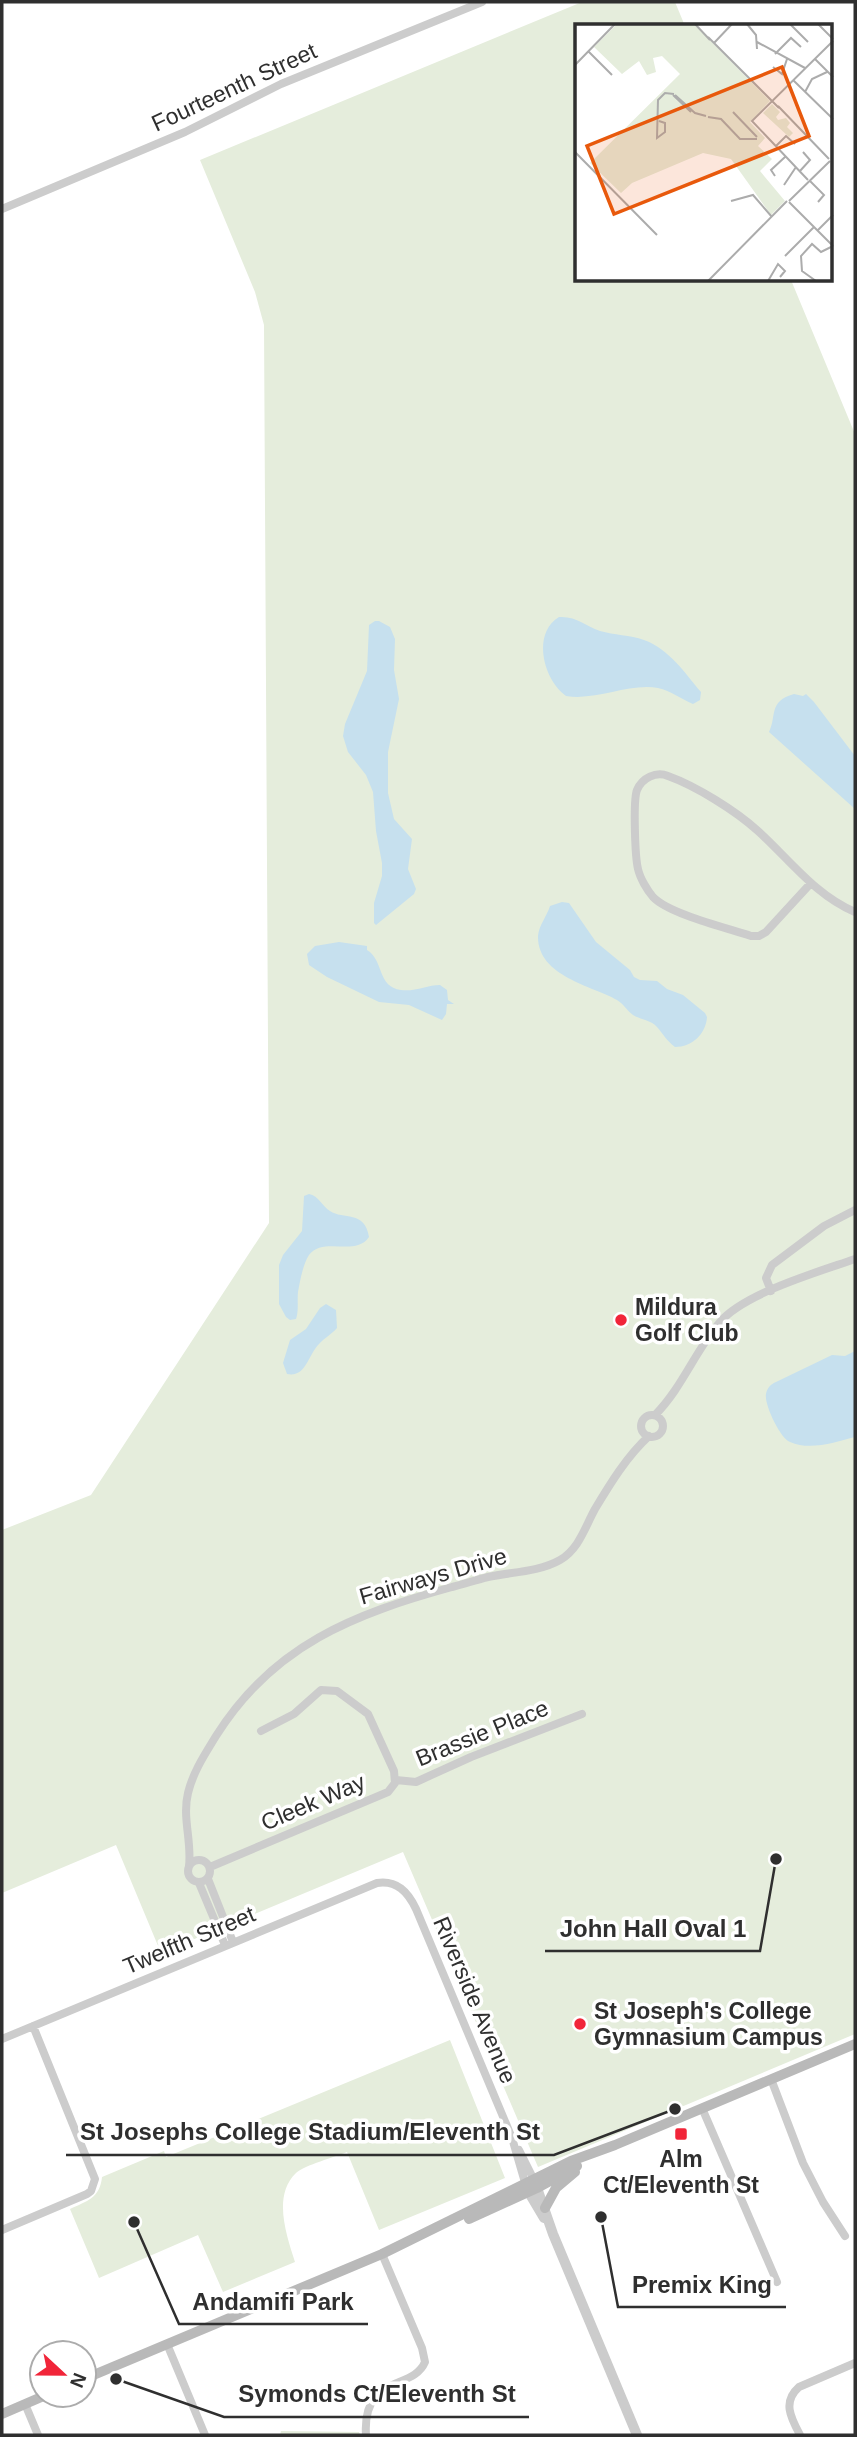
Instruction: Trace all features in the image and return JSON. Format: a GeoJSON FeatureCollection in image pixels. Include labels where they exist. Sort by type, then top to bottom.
{"type":"FeatureCollection","features":[{"type":"Feature","properties":{"kind":"main road"},"geometry":{"type":"LineString","coordinates":[[531,2185],[570,2161],[615,2145],[855,2044]]}},
{"type":"Feature","properties":{"kind":"main road"},"geometry":{"type":"LineString","coordinates":[[98,2373],[382,2254],[615,2145]]}},
{"type":"Feature","properties":{"kind":"main road"},"geometry":{"type":"LineString","coordinates":[[545,2208],[556,2188],[594,2157]]}},
{"type":"Feature","properties":{"kind":"main road"},"geometry":{"type":"LineString","coordinates":[[2,2414],[28,2403]]}},
{"type":"Feature","properties":{"kind":"street","name":"Fourteenth Street"},"geometry":{"type":"LineString","coordinates":[[2,209],[185,132],[281,84],[482,2]]}},
{"type":"Feature","properties":{"kind":"street"},"geometry":{"type":"LineString","coordinates":[[811,883],[766,932],[759,936],[751,936],[667,907],[654,897],[638,869],[635,824],[637,789],[655,774],[666,775],[709,797],[741,816],[811,883],[855,912]]}},
{"type":"Feature","properties":{"kind":"street"},"geometry":{"type":"LineString","coordinates":[[771,1291],[766,1278],[772,1265],[824,1226],[855,1210]]}},
{"type":"Feature","properties":{"kind":"street"},"geometry":{"type":"LineString","coordinates":[[658,1417],[712,1332],[726,1315],[742,1304],[771,1291],[855,1259]]}},
{"type":"Feature","properties":{"kind":"street"},"geometry":{"type":"LineString","coordinates":[[658,1417],[663,1426],[662,1432],[656,1436],[646,1434],[641,1424],[645,1418],[658,1417]]}},
{"type":"Feature","properties":{"kind":"street","name":"Fairways Drive"},"geometry":{"type":"LineString","coordinates":[[189,1866],[190,1849],[185,1815],[193,1776],[232,1713],[266,1675],[314,1639],[377,1609],[487,1577],[557,1562],[573,1549],[600,1501],[646,1434]]}},
{"type":"Feature","properties":{"kind":"street","name":"Cleek Way"},"geometry":{"type":"LineString","coordinates":[[210,1867],[388,1792],[396,1780],[372,1720],[337,1691],[321,1690],[294,1714],[261,1731]]}},
{"type":"Feature","properties":{"kind":"street","name":"Brassie Place"},"geometry":{"type":"LineString","coordinates":[[396,1780],[416,1782],[471,1757],[582,1714]]}},
{"type":"Feature","properties":{"kind":"street"},"geometry":{"type":"LineString","coordinates":[[190,1849],[210,1867],[208,1879],[229,1944]]}},
{"type":"Feature","properties":{"kind":"street"},"geometry":{"type":"LineString","coordinates":[[201,1860],[194,1861],[189,1866],[189,1877],[199,1883],[229,1944]]}},
{"type":"Feature","properties":{"kind":"street"},"geometry":{"type":"LineString","coordinates":[[199,1883],[208,1879]]}},
{"type":"Feature","properties":{"kind":"street","name":"Twelfth Street"},"geometry":{"type":"LineString","coordinates":[[2,2039],[377,1883],[393,1884]]}},
{"type":"Feature","properties":{"kind":"street","name":"Riverside Avenue"},"geometry":{"type":"LineString","coordinates":[[393,1884],[401,1887],[411,1899],[637,2435]]}},
{"type":"Feature","properties":{"kind":"street"},"geometry":{"type":"LineString","coordinates":[[2,2230],[87,2194],[91,2191],[95,2179],[33,2026]]}},
{"type":"Feature","properties":{"kind":"street"},"geometry":{"type":"LineString","coordinates":[[771,2079],[803,2163],[823,2202],[845,2236]]}},
{"type":"Feature","properties":{"kind":"street"},"geometry":{"type":"LineString","coordinates":[[702,2108],[777,2282]]}},
{"type":"Feature","properties":{"kind":"street","name":"Riverside Avenue"},"geometry":{"type":"LineString","coordinates":[[531,2185],[545,2208],[553,2234]]}},
{"type":"Feature","properties":{"kind":"street"},"geometry":{"type":"LineString","coordinates":[[366,2435],[368,2411],[377,2395],[391,2384],[419,2371],[425,2362],[422,2348],[382,2254]]}},
{"type":"Feature","properties":{"kind":"street"},"geometry":{"type":"LineString","coordinates":[[167,2344],[205,2435]]}},
{"type":"Feature","properties":{"kind":"street"},"geometry":{"type":"LineString","coordinates":[[800,2435],[788,2409],[794,2391],[855,2363]]}},
{"type":"Feature","properties":{"kind":"street"},"geometry":{"type":"LineString","coordinates":[[25,2404],[38,2435]]}},
{"type":"Feature","properties":{"kind":"green space"},"geometry":{"type":"Polygon","coordinates":[[[582,2],[675,2],[684,24],[575,24],[575,282],[792,282],[855,434],[855,2034],[538,2167],[403,1852],[161,1953],[116,1845],[2,1893],[2,1530],[91,1495],[269,1223],[264,325],[255,292],[200,160],[582,2]]]}},
{"type":"Feature","properties":{"kind":"green space"},"geometry":{"type":"Polygon","coordinates":[[[450,2040],[505,2178],[379,2230],[347,2152],[300,2170],[289,2182],[283,2204],[288,2240],[295,2262],[223,2292],[198,2235],[99,2278],[70,2209],[87,2201],[99,2190],[102,2177],[164,2151],[166,2157],[450,2040]]]}},
{"type":"Feature","properties":{"kind":"green space"},"geometry":{"type":"Polygon","coordinates":[[[281,2431],[359,2432],[360,2435],[280,2435],[281,2431]]]}},
{"type":"Feature","properties":{"kind":"water"},"geometry":{"type":"Polygon","coordinates":[[[559,617],[571,618],[600,631],[639,638],[653,644],[669,655],[683,670],[701,692],[700,700],[693,704],[663,689],[647,687],[589,696],[566,696],[552,680],[543,646],[545,634],[559,617]]]}},
{"type":"Feature","properties":{"kind":"water"},"geometry":{"type":"Polygon","coordinates":[[[375,621],[390,627],[395,639],[394,670],[399,699],[388,752],[388,793],[394,819],[412,839],[408,869],[416,889],[414,894],[376,925],[374,903],[382,876],[382,863],[373,792],[366,775],[348,752],[343,736],[345,724],[367,671],[369,625],[375,621]]]}},
{"type":"Feature","properties":{"kind":"water"},"geometry":{"type":"Polygon","coordinates":[[[794,694],[806,694],[814,702],[855,756],[855,809],[769,732],[777,705],[794,694]]]}},
{"type":"Feature","properties":{"kind":"water"},"geometry":{"type":"Polygon","coordinates":[[[569,903],[596,942],[630,970],[634,977],[657,981],[667,989],[683,995],[705,1013],[706,1023],[701,1034],[687,1045],[675,1047],[655,1025],[633,1015],[622,1003],[568,978],[546,961],[540,950],[539,932],[550,906],[569,903]]]}},
{"type":"Feature","properties":{"kind":"water"},"geometry":{"type":"Polygon","coordinates":[[[339,942],[367,946],[384,979],[393,988],[411,990],[440,985],[447,990],[448,1000],[454,1004],[447,1004],[442,1020],[409,1005],[379,1002],[327,977],[309,965],[307,954],[315,946],[339,942]]]}},
{"type":"Feature","properties":{"kind":"water"},"geometry":{"type":"Polygon","coordinates":[[[309,1194],[335,1214],[358,1219],[367,1228],[369,1237],[356,1246],[322,1247],[309,1255],[298,1292],[296,1319],[290,1320],[279,1304],[279,1265],[283,1255],[302,1231],[304,1196],[309,1194]]]}},
{"type":"Feature","properties":{"kind":"water"},"geometry":{"type":"Polygon","coordinates":[[[326,1304],[336,1310],[337,1328],[319,1344],[303,1369],[298,1373],[287,1374],[283,1363],[290,1340],[306,1329],[320,1308],[326,1304]]]}},
{"type":"Feature","properties":{"kind":"water"},"geometry":{"type":"Polygon","coordinates":[[[855,1351],[855,1437],[814,1446],[790,1442],[777,1428],[770,1413],[766,1399],[767,1390],[774,1383],[832,1355],[845,1356],[855,1351]]]}},
{"type":"Feature","properties":{"kind":"place","name":"Mildura Golf Club"},"geometry":{"type":"Point","coordinates":[621,1320]}},
{"type":"Feature","properties":{"kind":"place","name":"John Hall Oval 1"},"geometry":{"type":"Point","coordinates":[776,1859]}},
{"type":"Feature","properties":{"kind":"place","name":"St Joseph's College Gymnasium Campus"},"geometry":{"type":"Point","coordinates":[580,2024]}},
{"type":"Feature","properties":{"kind":"place","name":"St Josephs College Stadium/Eleventh St"},"geometry":{"type":"Point","coordinates":[675,2109]}},
{"type":"Feature","properties":{"kind":"place","name":"Alm Ct/Eleventh St"},"geometry":{"type":"Point","coordinates":[681,2134]}},
{"type":"Feature","properties":{"kind":"place","name":"Premix King"},"geometry":{"type":"Point","coordinates":[601,2217]}},
{"type":"Feature","properties":{"kind":"place","name":"Andamifi Park"},"geometry":{"type":"Point","coordinates":[134,2222]}},
{"type":"Feature","properties":{"kind":"place","name":"Symonds Ct/Eleventh St"},"geometry":{"type":"Point","coordinates":[116,2379]}}]}
